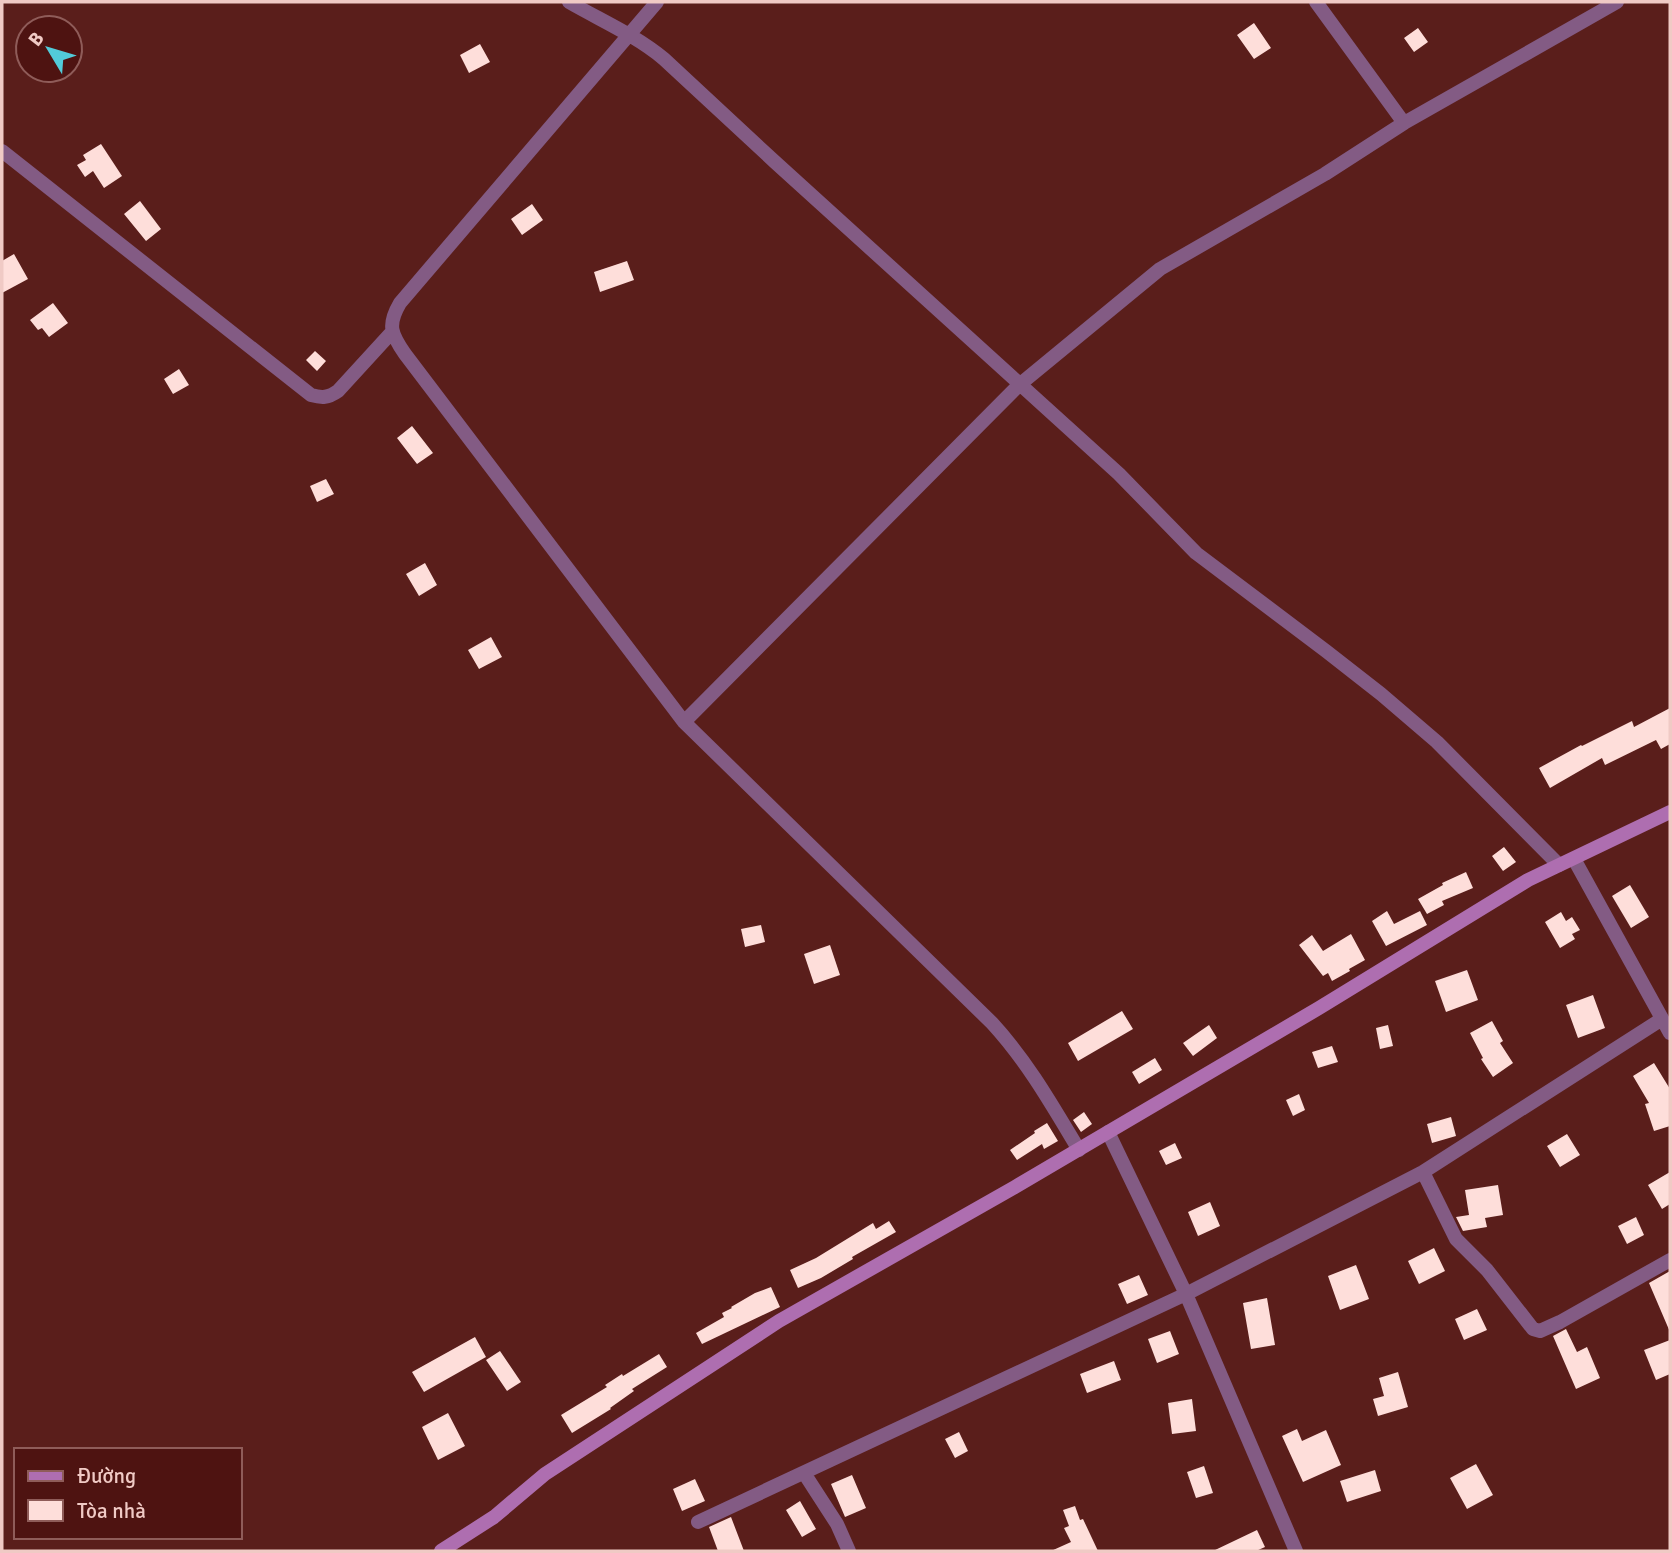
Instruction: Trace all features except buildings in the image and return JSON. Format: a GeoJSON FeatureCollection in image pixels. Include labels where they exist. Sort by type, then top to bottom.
{"type":"FeatureCollection","features":[{"type":"Feature","properties":{"kind":"main road"},"geometry":{"type":"LineString","coordinates":[[441,1551],[494,1517],[545,1474],[779,1321],[1079,1150],[1528,880],[1670,812]]}},
{"type":"Feature","properties":{"kind":"street"},"geometry":{"type":"LineString","coordinates":[[569,2],[629,34],[656,52],[694,85],[775,163],[1119,474],[1196,553],[1381,694],[1437,742],[1559,865]]}},
{"type":"Feature","properties":{"kind":"street"},"geometry":{"type":"LineString","coordinates":[[2,151],[312,395],[330,397],[392,332],[394,313],[400,303],[657,2]]}},
{"type":"Feature","properties":{"kind":"street"},"geometry":{"type":"LineString","coordinates":[[1316,2],[1404,123]]}},
{"type":"Feature","properties":{"kind":"street"},"geometry":{"type":"LineString","coordinates":[[684,722],[1019,385],[1160,269],[1325,174],[1404,123],[1617,2]]}},
{"type":"Feature","properties":{"kind":"street"},"geometry":{"type":"LineString","coordinates":[[392,332],[405,354],[684,722],[1013,1045],[1079,1150]]}},
{"type":"Feature","properties":{"kind":"street"},"geometry":{"type":"LineString","coordinates":[[1574,859],[1670,1033]]}},
{"type":"Feature","properties":{"kind":"street"},"geometry":{"type":"LineString","coordinates":[[698,1522],[1185,1294],[1423,1172],[1662,1018]]}},
{"type":"Feature","properties":{"kind":"street"},"geometry":{"type":"LineString","coordinates":[[1108,1132],[1185,1294],[1296,1551]]}},
{"type":"Feature","properties":{"kind":"street"},"geometry":{"type":"LineString","coordinates":[[1423,1172],[1456,1238],[1487,1270],[1534,1329],[1540,1331],[1560,1322],[1670,1260]]}},
{"type":"Feature","properties":{"kind":"street"},"geometry":{"type":"LineString","coordinates":[[804,1473],[837,1524],[849,1551]]}}]}
